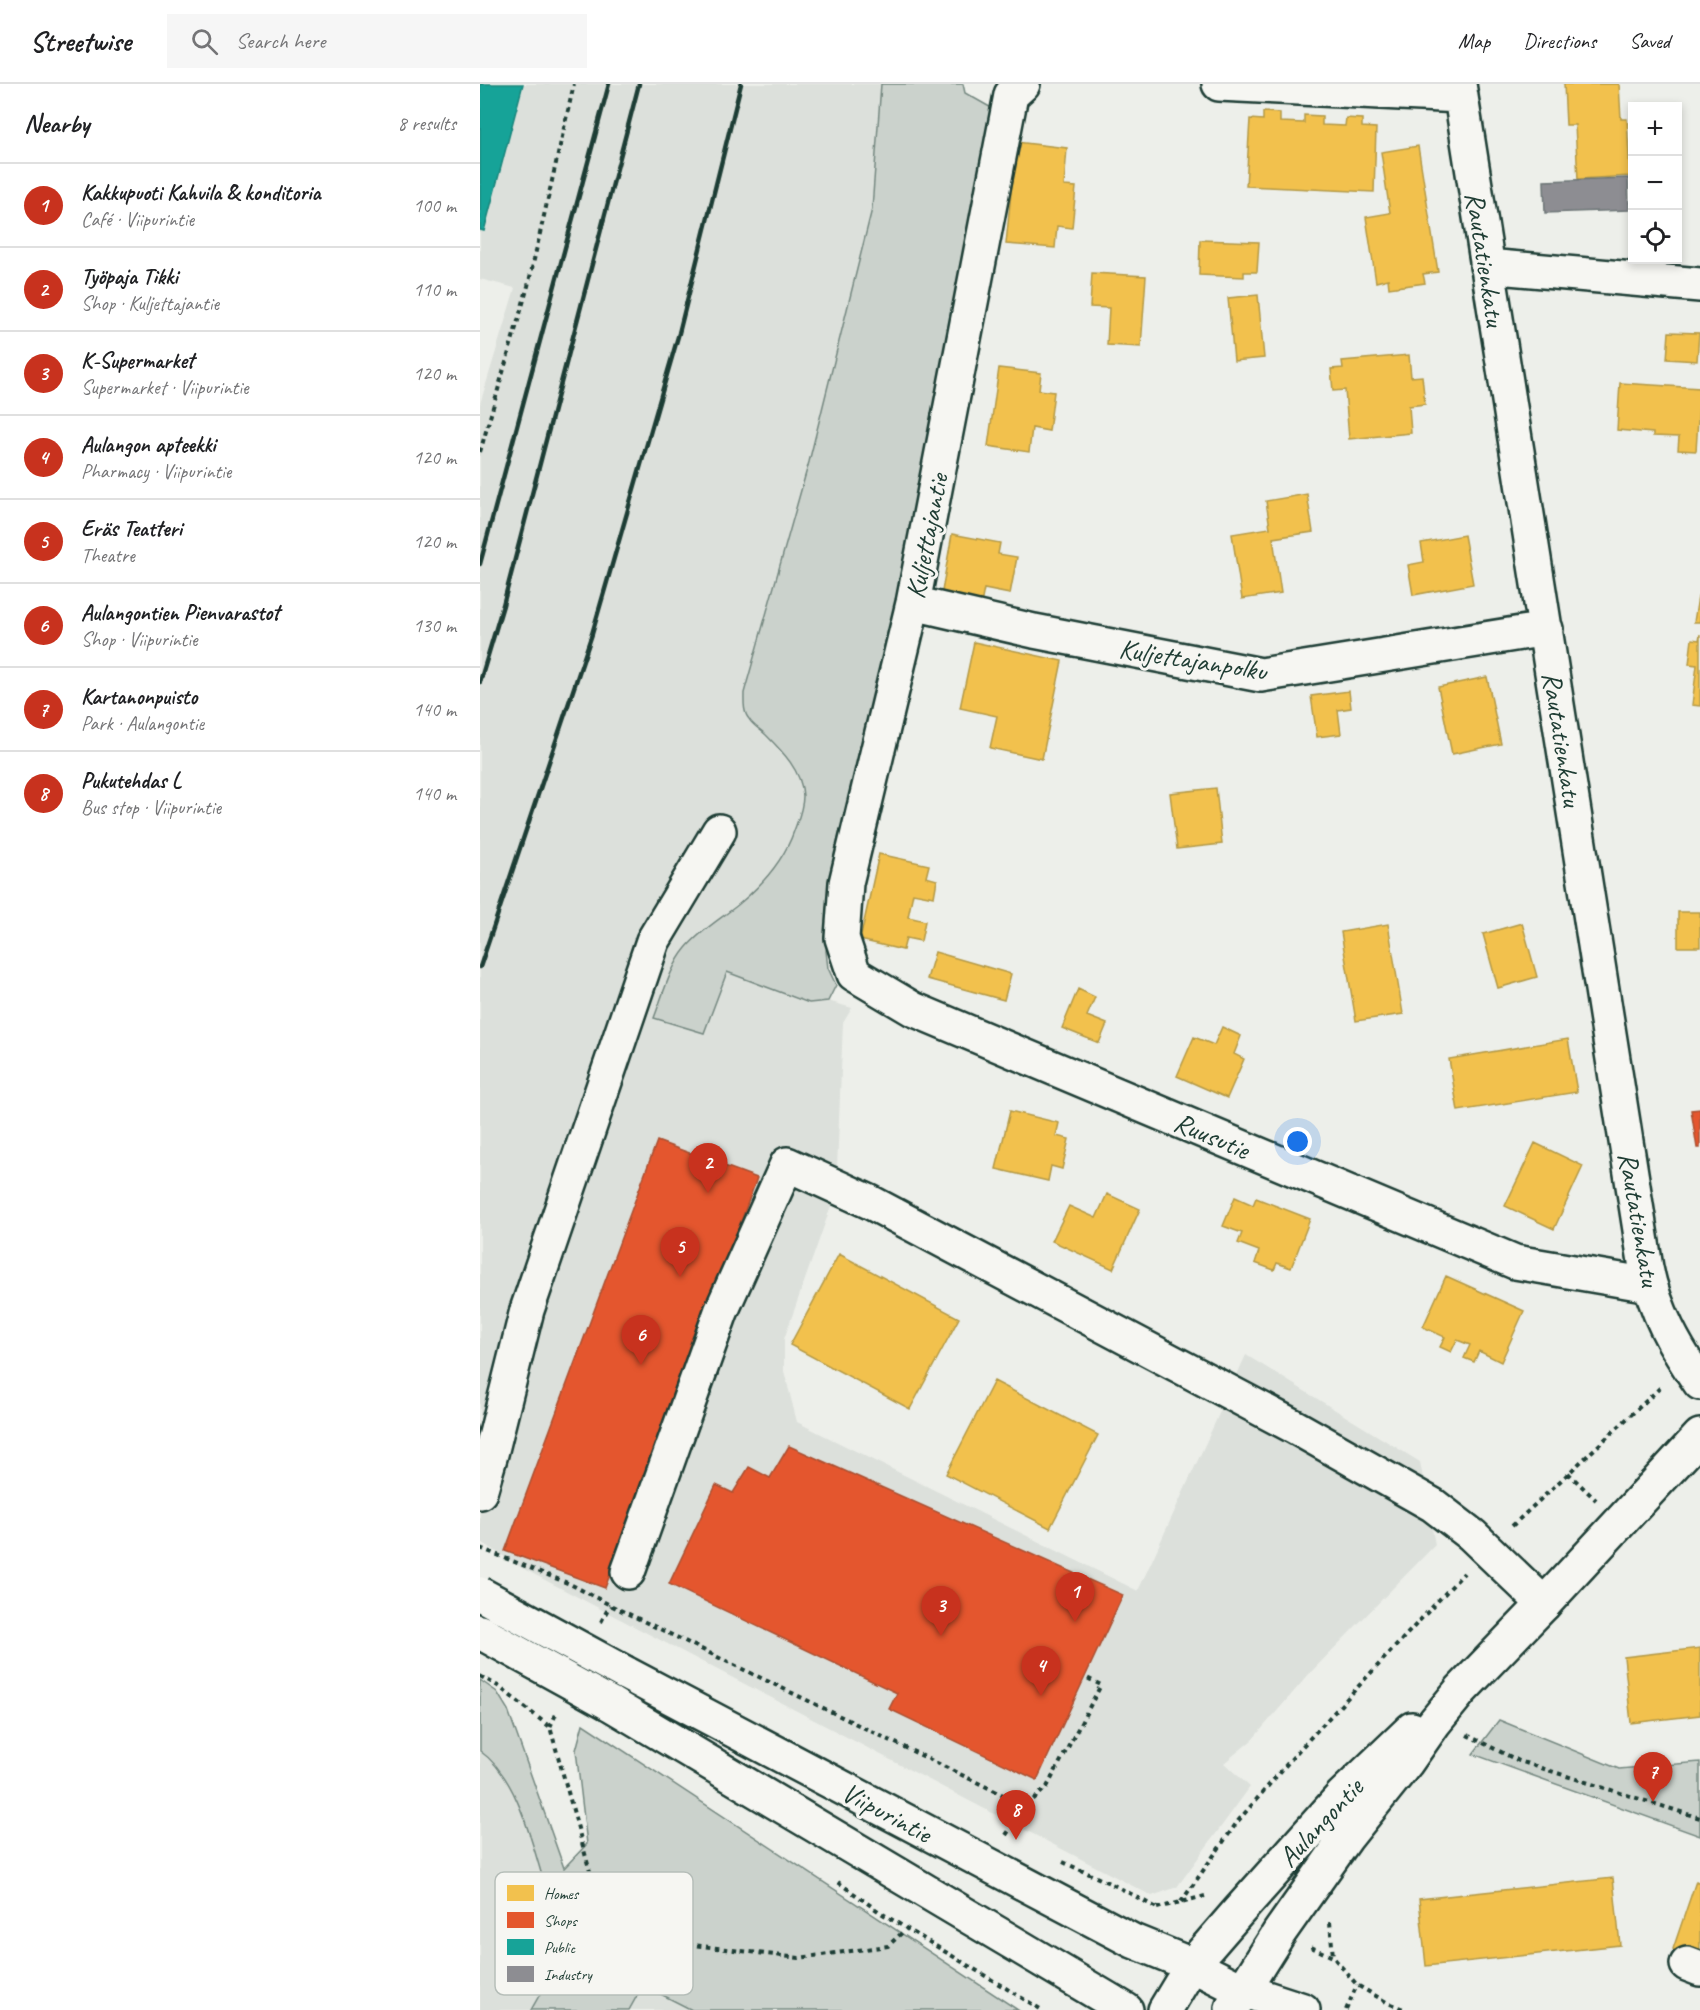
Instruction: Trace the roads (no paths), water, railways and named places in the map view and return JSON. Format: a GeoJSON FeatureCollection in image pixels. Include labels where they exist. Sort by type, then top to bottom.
{"type":"FeatureCollection","features":[{"type":"Feature","properties":{"kind":"street"},"geometry":{"type":"LineString","coordinates":[[1219,84],[1460,90]]}},
{"type":"Feature","properties":{"kind":"street","name":"Kuljettajantie"},"geometry":{"type":"LineString","coordinates":[[854,974],[842,938],[846,883],[913,603],[1017,89]]}},
{"type":"Feature","properties":{"kind":"street","name":"Rautatienkatu"},"geometry":{"type":"LineString","coordinates":[[1460,90],[1650,1285],[1665,1326],[1693,1373]]}},
{"type":"Feature","properties":{"kind":"street"},"geometry":{"type":"LineString","coordinates":[[1487,266],[1700,285]]}},
{"type":"Feature","properties":{"kind":"street","name":"Kuljettajanpolku"},"geometry":{"type":"LineString","coordinates":[[913,603],[1034,631],[1261,675],[1546,630]]}},
{"type":"Feature","properties":{"kind":"street"},"geometry":{"type":"LineString","coordinates":[[480,1491],[527,1310],[653,941],[719,831]]}},
{"type":"Feature","properties":{"kind":"street","name":"Ruusutie"},"geometry":{"type":"LineString","coordinates":[[854,974],[913,1009],[1515,1262],[1650,1285]]}},
{"type":"Feature","properties":{"kind":"street"},"geometry":{"type":"LineString","coordinates":[[628,1572],[721,1312],[788,1164],[870,1202],[1295,1427],[1433,1505],[1472,1535],[1544,1604]]}},
{"type":"Feature","properties":{"kind":"street","name":"Aulangontie"},"geometry":{"type":"LineString","coordinates":[[1237,2000],[1279,1933],[1346,1838],[1461,1690],[1700,1436]]}},
{"type":"Feature","properties":{"kind":"street","name":"Viipurintie"},"geometry":{"type":"LineString","coordinates":[[480,1594],[1133,1941],[1192,1965],[1237,2000],[1303,2010]]}},
{"type":"Feature","properties":{"kind":"street","name":"Viipurintie"},"geometry":{"type":"LineString","coordinates":[[480,1632],[609,1703],[1126,2010]]}},
{"type":"Feature","properties":{"kind":"street","name":"Aulangontie"},"geometry":{"type":"LineString","coordinates":[[1165,2010],[1192,1965],[1342,1796],[1406,1734],[1461,1690]]}},
{"type":"Feature","properties":{"kind":"railway"},"geometry":{"type":"LineString","coordinates":[[480,564],[609,84]]}},
{"type":"Feature","properties":{"kind":"railway"},"geometry":{"type":"LineString","coordinates":[[480,682],[503,605],[639,84]]}},
{"type":"Feature","properties":{"kind":"railway"},"geometry":{"type":"LineString","coordinates":[[480,967],[592,634],[679,333],[741,84]]}},
{"type":"Feature","properties":{"kind":"place","name":"Työpaja Tikki"},"geometry":{"type":"Point","coordinates":[708,1193]}},
{"type":"Feature","properties":{"kind":"place","name":"Eräs Teatteri"},"geometry":{"type":"Point","coordinates":[680,1277]}},
{"type":"Feature","properties":{"kind":"place","name":"Aulangontien Pienvarastot"},"geometry":{"type":"Point","coordinates":[641,1365]}},
{"type":"Feature","properties":{"kind":"place","name":"Kakkupuoti Kahvila & konditoria"},"geometry":{"type":"Point","coordinates":[1075,1622]}},
{"type":"Feature","properties":{"kind":"place","name":"K-Supermarket"},"geometry":{"type":"Point","coordinates":[941,1636]}},
{"type":"Feature","properties":{"kind":"place","name":"Aulangon apteekki"},"geometry":{"type":"Point","coordinates":[1041,1696]}},
{"type":"Feature","properties":{"kind":"place","name":"Kartanonpuisto"},"geometry":{"type":"Point","coordinates":[1653,1802]}},
{"type":"Feature","properties":{"kind":"place","name":"Pukutehdas L"},"geometry":{"type":"Point","coordinates":[1016,1840]}}]}
